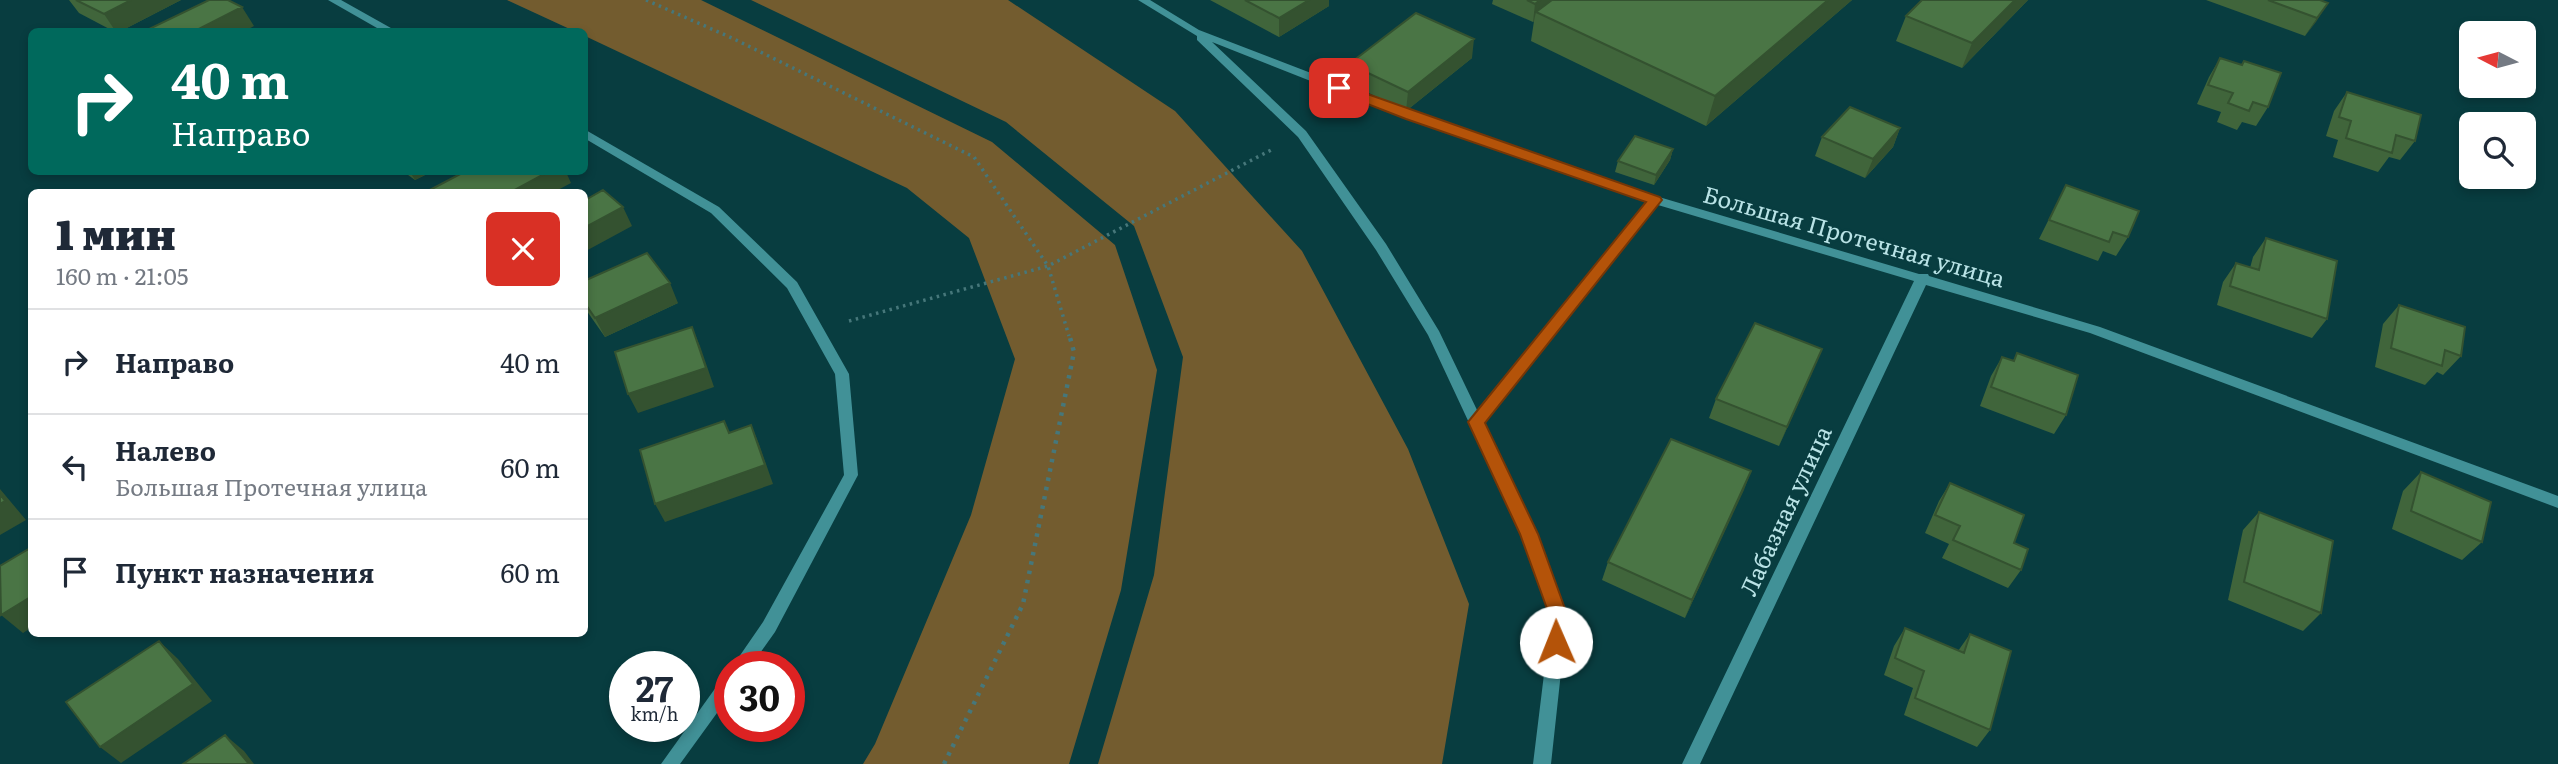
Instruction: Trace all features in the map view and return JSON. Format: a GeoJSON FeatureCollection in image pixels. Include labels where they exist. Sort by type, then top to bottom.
{"type":"FeatureCollection","features":[{"type":"Feature","properties":{"kind":"street"},"geometry":{"type":"LineString","coordinates":[[333,0],[386,28]]}},
{"type":"Feature","properties":{"kind":"street","name":"Большая Протечная улица"},"geometry":{"type":"LineString","coordinates":[[1143,0],[1195,32],[1410,116],[1655,200],[2095,330],[2558,502]]}},
{"type":"Feature","properties":{"kind":"street"},"geometry":{"type":"LineString","coordinates":[[1195,32],[1302,134],[1388,258],[1434,334],[1476,422],[1529,534],[1559,617],[1542,764]]}},
{"type":"Feature","properties":{"kind":"street"},"geometry":{"type":"LineString","coordinates":[[588,135],[716,211],[792,285],[842,374],[851,475],[769,626],[751,651]]}},
{"type":"Feature","properties":{"kind":"street"},"geometry":{"type":"LineString","coordinates":[[1476,422],[1655,200]]}},
{"type":"Feature","properties":{"kind":"street","name":"Лабазная улица"},"geometry":{"type":"LineString","coordinates":[[1691,764],[1923,278]]}},
{"type":"Feature","properties":{"kind":"street"},"geometry":{"type":"LineString","coordinates":[[670,764],[714,703]]}},
{"type":"Feature","properties":{"kind":"path"},"geometry":{"type":"LineString","coordinates":[[646,0],[732,38],[974,157],[1048,266],[1073,352],[1023,604],[944,764]]}},
{"type":"Feature","properties":{"kind":"path"},"geometry":{"type":"LineString","coordinates":[[818,329],[1048,266],[1302,134]]}},
{"type":"Feature","properties":{"kind":"shaded area"},"geometry":{"type":"Polygon","coordinates":[[[507,0],[701,0],[992,142],[1115,245],[1157,370],[1121,590],[1069,764],[863,764],[875,744],[971,515],[1015,359],[969,238],[907,188],[588,37],[588,28],[568,28],[507,0]]]}},
{"type":"Feature","properties":{"kind":"shaded area"},"geometry":{"type":"Polygon","coordinates":[[[751,0],[1008,0],[1175,111],[1302,251],[1408,449],[1469,604],[1442,764],[1098,764],[1154,575],[1183,357],[1134,226],[1006,122],[751,0]]]}},
{"type":"Feature","properties":{"kind":"building"},"geometry":{"type":"Polygon","coordinates":[[[76,0],[131,0],[104,14],[76,0]]]}},
{"type":"Feature","properties":{"kind":"building"},"geometry":{"type":"Polygon","coordinates":[[[209,0],[228,0],[242,7],[201,28],[151,28],[209,0]]]}},
{"type":"Feature","properties":{"kind":"building"},"geometry":{"type":"Polygon","coordinates":[[[1245,0],[1309,0],[1279,18],[1245,0]]]}},
{"type":"Feature","properties":{"kind":"building"},"geometry":{"type":"Polygon","coordinates":[[[1552,0],[1828,0],[1715,96],[1536,12],[1552,0]]]}},
{"type":"Feature","properties":{"kind":"building"},"geometry":{"type":"Polygon","coordinates":[[[1922,0],[2015,0],[1972,43],[1906,16],[1922,0]]]}},
{"type":"Feature","properties":{"kind":"building"},"geometry":{"type":"Polygon","coordinates":[[[2268,0],[2320,0],[2328,3],[2317,18],[2268,0]]]}},
{"type":"Feature","properties":{"kind":"building"},"geometry":{"type":"Polygon","coordinates":[[[1416,13],[1474,39],[1408,92],[1349,64],[1416,13]]]}},
{"type":"Feature","properties":{"kind":"building"},"geometry":{"type":"Polygon","coordinates":[[[2220,58],[2242,65],[2244,61],[2281,73],[2268,107],[2253,102],[2249,111],[2228,103],[2233,93],[2208,85],[2220,58]]]}},
{"type":"Feature","properties":{"kind":"building"},"geometry":{"type":"Polygon","coordinates":[[[2347,92],[2421,115],[2415,141],[2396,135],[2392,153],[2346,138],[2351,121],[2339,117],[2347,92]]]}},
{"type":"Feature","properties":{"kind":"building"},"geometry":{"type":"Polygon","coordinates":[[[1850,107],[1900,128],[1873,159],[1822,137],[1850,107]]]}},
{"type":"Feature","properties":{"kind":"building"},"geometry":{"type":"Polygon","coordinates":[[[1635,136],[1673,149],[1656,175],[1618,161],[1635,136]]]}},
{"type":"Feature","properties":{"kind":"building"},"geometry":{"type":"Polygon","coordinates":[[[458,175],[542,175],[517,189],[432,189],[458,175]]]}},
{"type":"Feature","properties":{"kind":"building"},"geometry":{"type":"Polygon","coordinates":[[[2066,185],[2139,211],[2128,237],[2113,232],[2109,242],[2049,220],[2066,185]]]}},
{"type":"Feature","properties":{"kind":"building"},"geometry":{"type":"Polygon","coordinates":[[[603,190],[623,207],[588,226],[588,198],[603,190]]]}},
{"type":"Feature","properties":{"kind":"building"},"geometry":{"type":"Polygon","coordinates":[[[2266,238],[2337,261],[2327,319],[2230,286],[2236,263],[2259,270],[2266,238]]]}},
{"type":"Feature","properties":{"kind":"building"},"geometry":{"type":"Polygon","coordinates":[[[647,253],[670,283],[595,318],[588,308],[588,279],[647,253]]]}},
{"type":"Feature","properties":{"kind":"building"},"geometry":{"type":"Polygon","coordinates":[[[2399,305],[2465,327],[2461,356],[2445,350],[2442,366],[2391,348],[2399,305]]]}},
{"type":"Feature","properties":{"kind":"building"},"geometry":{"type":"Polygon","coordinates":[[[1755,323],[1822,349],[1787,427],[1716,399],[1755,323]]]}},
{"type":"Feature","properties":{"kind":"building"},"geometry":{"type":"Polygon","coordinates":[[[692,327],[706,368],[628,394],[615,352],[692,327]]]}},
{"type":"Feature","properties":{"kind":"building"},"geometry":{"type":"Polygon","coordinates":[[[2017,353],[2078,375],[2066,415],[1991,387],[2002,357],[2014,361],[2017,353]]]}},
{"type":"Feature","properties":{"kind":"building"},"geometry":{"type":"Polygon","coordinates":[[[724,421],[729,433],[751,425],[765,465],[655,504],[640,450],[724,421]]]}},
{"type":"Feature","properties":{"kind":"building"},"geometry":{"type":"Polygon","coordinates":[[[1671,439],[1751,471],[1692,600],[1608,562],[1671,439]]]}},
{"type":"Feature","properties":{"kind":"building"},"geometry":{"type":"Polygon","coordinates":[[[2421,472],[2491,502],[2482,542],[2411,511],[2421,472]]]}},
{"type":"Feature","properties":{"kind":"building"},"geometry":{"type":"Polygon","coordinates":[[[1950,483],[2024,515],[2014,543],[2028,549],[2021,570],[1953,540],[1960,526],[1935,515],[1950,483]]]}},
{"type":"Feature","properties":{"kind":"building"},"geometry":{"type":"Polygon","coordinates":[[[2259,512],[2333,541],[2321,613],[2244,582],[2259,512]]]}},
{"type":"Feature","properties":{"kind":"building"},"geometry":{"type":"Polygon","coordinates":[[[28,549],[28,598],[1,615],[0,566],[28,549]]]}},
{"type":"Feature","properties":{"kind":"building"},"geometry":{"type":"Polygon","coordinates":[[[1905,628],[1964,653],[1970,634],[2011,651],[1990,730],[1915,698],[1924,671],[1895,658],[1905,628]]]}},
{"type":"Feature","properties":{"kind":"building"},"geometry":{"type":"Polygon","coordinates":[[[159,641],[193,684],[100,747],[66,702],[159,641]]]}},
{"type":"Feature","properties":{"kind":"building"},"geometry":{"type":"Polygon","coordinates":[[[225,735],[249,764],[183,764],[225,735]]]}},
{"type":"Feature","properties":{"kind":"route"},"geometry":{"type":"LineString","coordinates":[[1339,88],[1410,116],[1655,200],[1476,422],[1529,534],[1559,617],[1556,642]]}}]}
